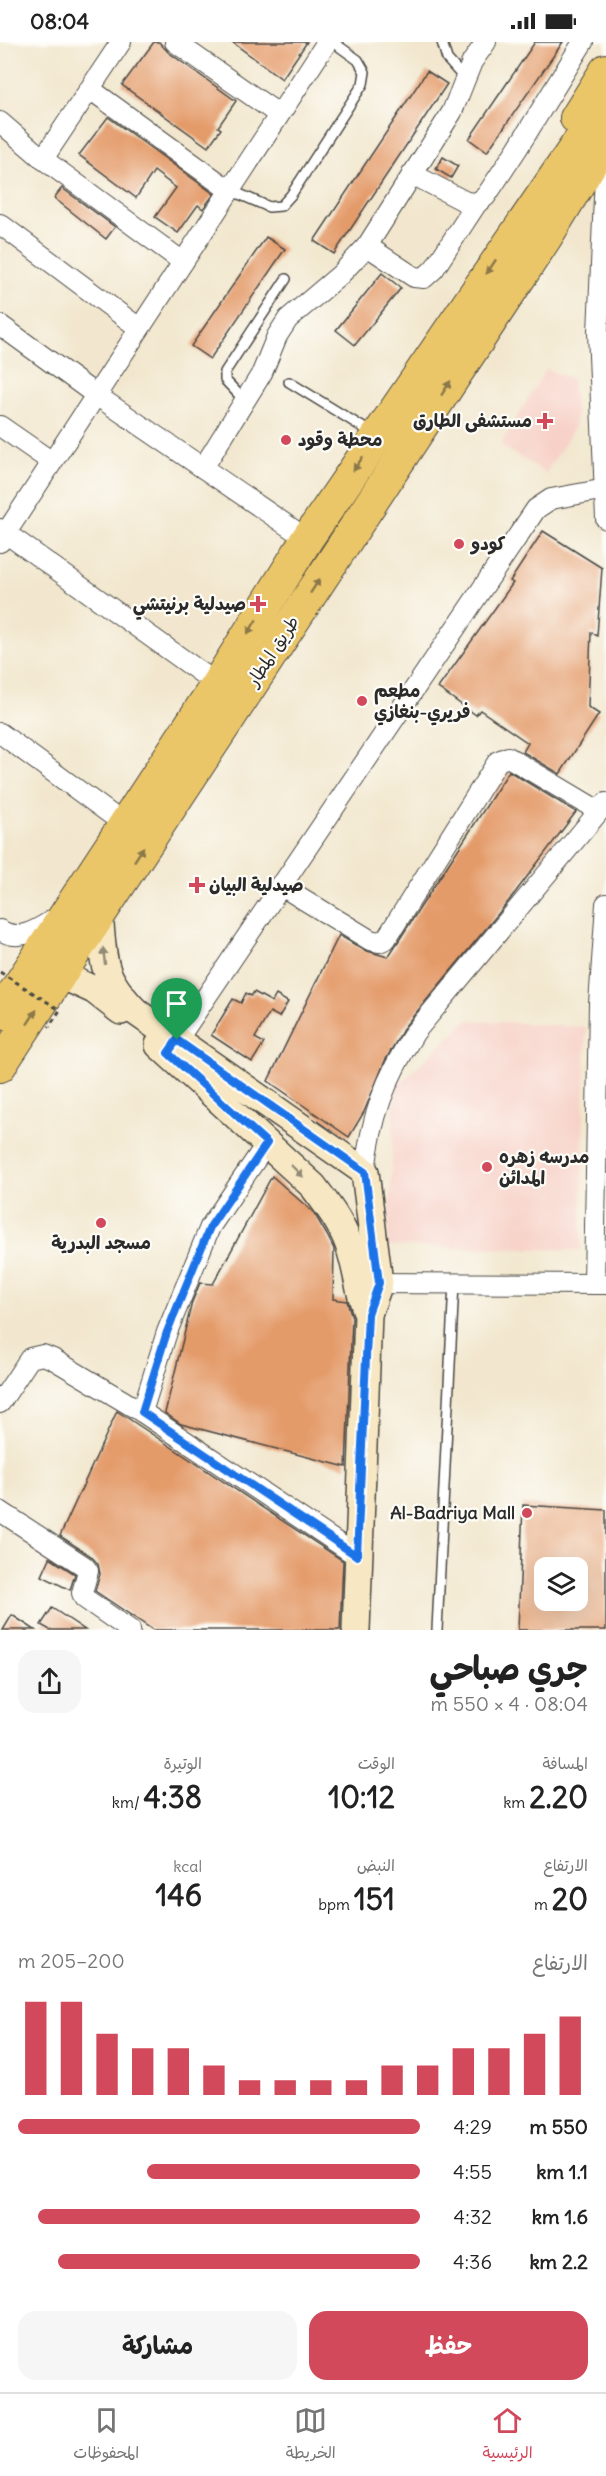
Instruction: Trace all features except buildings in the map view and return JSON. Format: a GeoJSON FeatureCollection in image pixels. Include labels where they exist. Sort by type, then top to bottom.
{"type":"FeatureCollection","features":[{"type":"Feature","properties":{"kind":"highway"},"geometry":{"type":"LineString","coordinates":[[535,227],[536,183],[606,70]]}},
{"type":"Feature","properties":{"kind":"highway"},"geometry":{"type":"LineString","coordinates":[[535,227],[606,102]]}},
{"type":"Feature","properties":{"kind":"highway"},"geometry":{"type":"LineString","coordinates":[[535,227],[606,139]]}},
{"type":"Feature","properties":{"kind":"highway"},"geometry":{"type":"LineString","coordinates":[[535,227],[605,174]]}},
{"type":"Feature","properties":{"kind":"highway","name":"طريق المطار"},"geometry":{"type":"LineString","coordinates":[[0,1014],[217,684],[307,539],[376,436],[535,227]]}},
{"type":"Feature","properties":{"kind":"highway","name":"طريق المطار"},"geometry":{"type":"LineString","coordinates":[[0,1066],[535,227]]}},
{"type":"Feature","properties":{"kind":"main road"},"geometry":{"type":"LineString","coordinates":[[99,914],[104,964],[116,991],[267,1143],[313,1186],[329,1208],[368,1283]]}},
{"type":"Feature","properties":{"kind":"main road"},"geometry":{"type":"LineString","coordinates":[[60,974],[104,996],[172,1046],[365,1172],[368,1314],[357,1556],[356,1630]]}},
{"type":"Feature","properties":{"kind":"street"},"geometry":{"type":"LineString","coordinates":[[43,159],[121,42]]}},
{"type":"Feature","properties":{"kind":"street"},"geometry":{"type":"LineString","coordinates":[[175,42],[278,114]]}},
{"type":"Feature","properties":{"kind":"street"},"geometry":{"type":"LineString","coordinates":[[217,684],[2,535],[327,42]]}},
{"type":"Feature","properties":{"kind":"street"},"geometry":{"type":"LineString","coordinates":[[203,468],[245,401],[288,319],[340,275],[367,246],[452,112],[464,78],[486,42]]}},
{"type":"Feature","properties":{"kind":"street"},"geometry":{"type":"LineString","coordinates":[[367,246],[414,277],[424,278],[434,269],[477,203],[486,196],[517,149],[583,42]]}},
{"type":"Feature","properties":{"kind":"street"},"geometry":{"type":"LineString","coordinates":[[90,89],[229,190]]}},
{"type":"Feature","properties":{"kind":"street"},"geometry":{"type":"LineString","coordinates":[[0,122],[43,159],[183,262]]}},
{"type":"Feature","properties":{"kind":"street"},"geometry":{"type":"LineString","coordinates":[[412,174],[466,202],[477,203]]}},
{"type":"Feature","properties":{"kind":"street"},"geometry":{"type":"LineString","coordinates":[[605,174],[602,332],[606,519]]}},
{"type":"Feature","properties":{"kind":"street"},"geometry":{"type":"LineString","coordinates":[[0,224],[140,328]]}},
{"type":"Feature","properties":{"kind":"street"},"geometry":{"type":"LineString","coordinates":[[0,325],[96,395],[307,539]]}},
{"type":"Feature","properties":{"kind":"street"},"geometry":{"type":"LineString","coordinates":[[0,426],[52,462]]}},
{"type":"Feature","properties":{"kind":"street"},"geometry":{"type":"LineString","coordinates":[[172,1046],[537,509],[551,499],[605,489]]}},
{"type":"Feature","properties":{"kind":"street"},"geometry":{"type":"LineString","coordinates":[[0,733],[124,824]]}},
{"type":"Feature","properties":{"kind":"street"},"geometry":{"type":"LineString","coordinates":[[280,885],[370,940],[379,942],[386,939],[498,761],[508,757],[602,806],[415,1032],[395,1064],[378,1101],[369,1132],[365,1172]]}},
{"type":"Feature","properties":{"kind":"street"},"geometry":{"type":"LineString","coordinates":[[368,1283],[600,1284],[602,1005],[606,904]]}},
{"type":"Feature","properties":{"kind":"street"},"geometry":{"type":"LineString","coordinates":[[0,930],[11,936],[21,936],[66,913]]}},
{"type":"Feature","properties":{"kind":"street"},"geometry":{"type":"LineString","coordinates":[[142,1412],[167,1332],[210,1227],[267,1143]]}},
{"type":"Feature","properties":{"kind":"street"},"geometry":{"type":"LineString","coordinates":[[0,1403],[30,1358],[43,1355],[142,1412],[357,1556]]}},
{"type":"Feature","properties":{"kind":"street"},"geometry":{"type":"LineString","coordinates":[[0,1511],[84,1566],[88,1571],[82,1593],[84,1598],[130,1630]]}},
{"type":"Feature","properties":{"kind":"lane"},"geometry":{"type":"LineString","coordinates":[[229,190],[269,207],[281,206],[291,195],[363,84],[366,72],[357,60],[333,42]]}},
{"type":"Feature","properties":{"kind":"lane"},"geometry":{"type":"LineString","coordinates":[[442,42],[447,59],[464,78]]}},
{"type":"Feature","properties":{"kind":"lane"},"geometry":{"type":"LineString","coordinates":[[245,401],[225,380],[225,372],[286,279]]}},
{"type":"Feature","properties":{"kind":"lane"},"geometry":{"type":"LineString","coordinates":[[289,381],[376,436]]}},
{"type":"Feature","properties":{"kind":"lane"},"geometry":{"type":"LineString","coordinates":[[436,1630],[454,1283]]}},
{"type":"Feature","properties":{"kind":"path"},"geometry":{"type":"LineString","coordinates":[[0,972],[60,1010],[49,1027]]}},
{"type":"Feature","properties":{"kind":"shaded area","name":"مستشفى الطارق"},"geometry":{"type":"Polygon","coordinates":[[[546,369],[572,379],[576,415],[574,428],[546,473],[500,445],[546,369]]]}},
{"type":"Feature","properties":{"kind":"shaded area","name":"مدرسه زهره المدائن"},"geometry":{"type":"Polygon","coordinates":[[[468,1020],[586,1027],[581,1250],[388,1246],[395,1087],[468,1020]]]}},
{"type":"Feature","properties":{"kind":"place","name":"مستشفى الطارق"},"geometry":{"type":"Point","coordinates":[545,421]}},
{"type":"Feature","properties":{"kind":"place","name":"محطة وقود"},"geometry":{"type":"Point","coordinates":[286,440]}},
{"type":"Feature","properties":{"kind":"place","name":"كودو"},"geometry":{"type":"Point","coordinates":[459,544]}},
{"type":"Feature","properties":{"kind":"place","name":"صيدلية برنيتشي"},"geometry":{"type":"Point","coordinates":[258,604]}},
{"type":"Feature","properties":{"kind":"place","name":"مطعم فريري-بنغازي"},"geometry":{"type":"Point","coordinates":[362,701]}},
{"type":"Feature","properties":{"kind":"place","name":"صيدلية البيان"},"geometry":{"type":"Point","coordinates":[197,885]}},
{"type":"Feature","properties":{"kind":"place","name":"مدرسه زهره المدائن"},"geometry":{"type":"Point","coordinates":[487,1167]}},
{"type":"Feature","properties":{"kind":"place","name":"مسجد البدرية"},"geometry":{"type":"Point","coordinates":[101,1223]}},
{"type":"Feature","properties":{"kind":"place","name":"Al-Badriya Mall"},"geometry":{"type":"Point","coordinates":[527,1513]}},
{"type":"Feature","properties":{"kind":"route"},"geometry":{"type":"LineString","coordinates":[[177,1040],[365,1172],[379,1283],[368,1314],[357,1556],[142,1412],[167,1332],[210,1227],[267,1143],[168,1053],[177,1040]]}}]}
